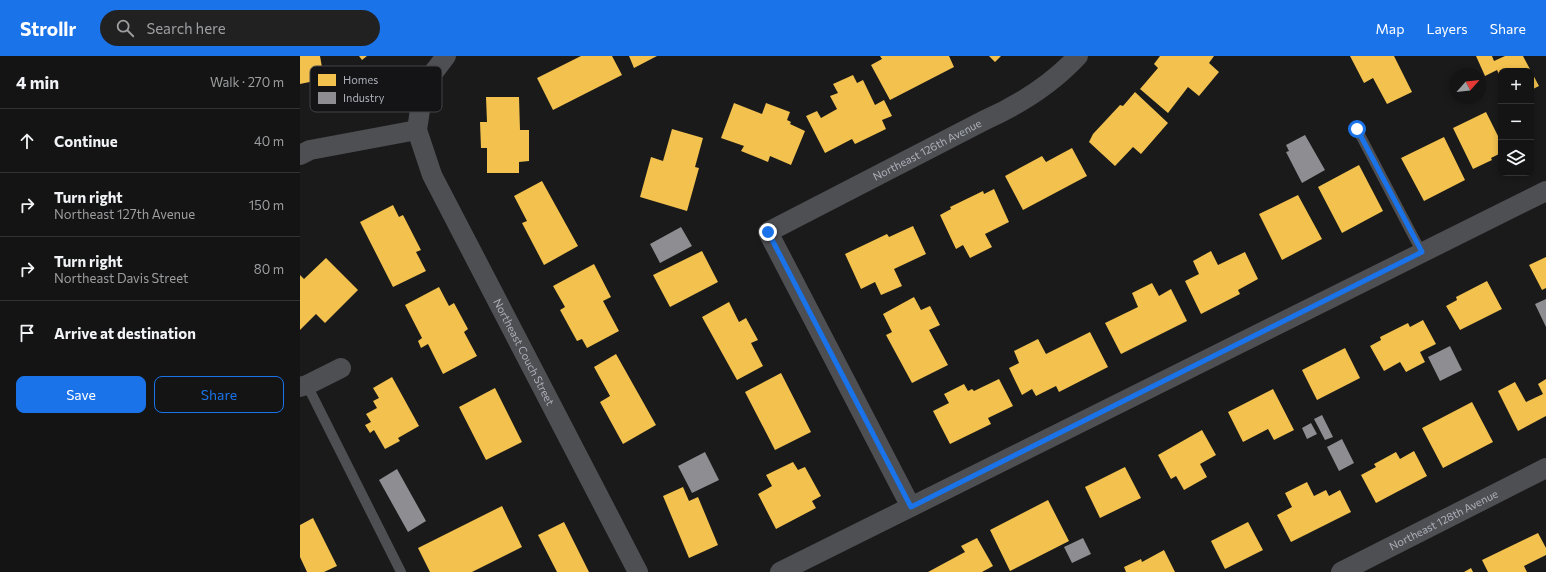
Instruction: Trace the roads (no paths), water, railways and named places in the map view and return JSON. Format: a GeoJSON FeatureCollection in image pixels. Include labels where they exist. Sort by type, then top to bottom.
{"type":"FeatureCollection","features":[{"type":"Feature","properties":{"kind":"street"},"geometry":{"type":"LineString","coordinates":[[438,66],[446,56]]}},
{"type":"Feature","properties":{"kind":"street","name":"Northeast 126th Avenue"},"geometry":{"type":"LineString","coordinates":[[911,507],[768,232],[985,120],[1010,109],[1056,78],[1078,56]]}},
{"type":"Feature","properties":{"kind":"street"},"geometry":{"type":"LineString","coordinates":[[300,155],[310,150],[417,130],[420,112]]}},
{"type":"Feature","properties":{"kind":"street","name":"Northeast Couch Street"},"geometry":{"type":"LineString","coordinates":[[417,130],[432,176],[638,572]]}},
{"type":"Feature","properties":{"kind":"street"},"geometry":{"type":"LineString","coordinates":[[780,572],[1546,191]]}},
{"type":"Feature","properties":{"kind":"street"},"geometry":{"type":"LineString","coordinates":[[303,386],[341,368]]}},
{"type":"Feature","properties":{"kind":"street","name":"Northeast 128th Avenue"},"geometry":{"type":"LineString","coordinates":[[1348,570],[1546,468]]}},
{"type":"Feature","properties":{"kind":"lane"},"geometry":{"type":"LineString","coordinates":[[1357,129],[1422,252]]}},
{"type":"Feature","properties":{"kind":"lane"},"geometry":{"type":"LineString","coordinates":[[303,386],[401,572]]}}]}
